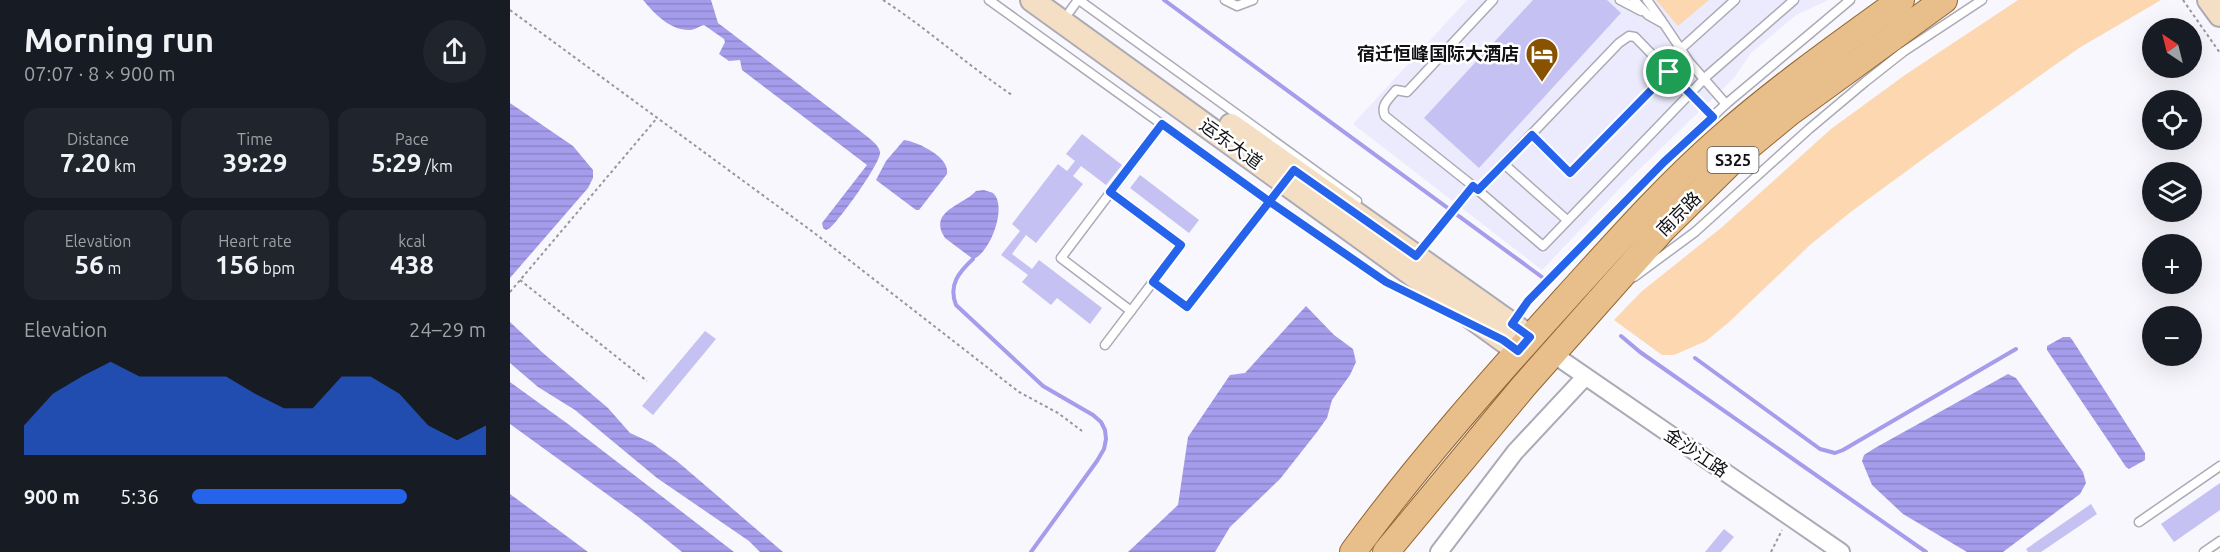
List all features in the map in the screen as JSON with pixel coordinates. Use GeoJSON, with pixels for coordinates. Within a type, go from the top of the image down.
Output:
{"type":"FeatureCollection","features":[{"type":"Feature","properties":{"kind":"main road","name":"运东大道"},"geometry":{"type":"LineString","coordinates":[[1032,0],[1410,260],[1516,338]]}},
{"type":"Feature","properties":{"kind":"main road","name":"南京路"},"geometry":{"type":"LineString","coordinates":[[1353,552],[1421,464],[1500,373],[1516,338],[1719,139],[1776,91],[1901,0]]}},
{"type":"Feature","properties":{"kind":"main road","name":"南京路"},"geometry":{"type":"LineString","coordinates":[[1386,552],[1523,387],[1663,229],[1737,156],[1789,112],[1834,94],[1944,0]]}},
{"type":"Feature","properties":{"kind":"main road"},"geometry":{"type":"LineString","coordinates":[[2209,0],[2220,15]]}},
{"type":"Feature","properties":{"kind":"main road","name":"运东大道"},"geometry":{"type":"LineString","coordinates":[[1071,3],[1289,176]]}},
{"type":"Feature","properties":{"kind":"street","name":"金沙江路"},"geometry":{"type":"LineString","coordinates":[[1553,354],[1840,552]]}},
{"type":"Feature","properties":{"kind":"street"},"geometry":{"type":"LineString","coordinates":[[1439,552],[1515,452],[1585,377]]}},
{"type":"Feature","properties":{"kind":"lane"},"geometry":{"type":"LineString","coordinates":[[989,0],[1270,202],[1410,260],[1463,199],[1504,164],[1624,38],[1635,37],[1713,117]]}},
{"type":"Feature","properties":{"kind":"lane"},"geometry":{"type":"LineString","coordinates":[[1225,0],[1237,6],[1253,0]]}},
{"type":"Feature","properties":{"kind":"lane"},"geometry":{"type":"LineString","coordinates":[[1493,0],[1407,92],[1396,90],[1382,111],[1385,116],[1476,188],[1543,246],[1704,80],[1794,0]]}},
{"type":"Feature","properties":{"kind":"lane"},"geometry":{"type":"LineString","coordinates":[[1620,0],[1664,24]]}},
{"type":"Feature","properties":{"kind":"lane"},"geometry":{"type":"LineString","coordinates":[[1634,0],[1648,15]]}},
{"type":"Feature","properties":{"kind":"lane"},"geometry":{"type":"LineString","coordinates":[[1647,0],[1704,80],[1726,104]]}},
{"type":"Feature","properties":{"kind":"lane"},"geometry":{"type":"LineString","coordinates":[[1532,135],[1570,173],[1666,68],[1680,48],[1735,0]]}},
{"type":"Feature","properties":{"kind":"lane"},"geometry":{"type":"LineString","coordinates":[[1516,338],[1528,301],[1664,162],[1726,104],[1850,0]]}},
{"type":"Feature","properties":{"kind":"lane"},"geometry":{"type":"LineString","coordinates":[[1834,94],[1982,0]]}},
{"type":"Feature","properties":{"kind":"lane"},"geometry":{"type":"LineString","coordinates":[[1071,3],[1368,208]]}},
{"type":"Feature","properties":{"kind":"lane"},"geometry":{"type":"LineString","coordinates":[[1131,311],[1060,258],[1162,124]]}},
{"type":"Feature","properties":{"kind":"lane"},"geometry":{"type":"LineString","coordinates":[[1504,164],[1567,220]]}},
{"type":"Feature","properties":{"kind":"lane"},"geometry":{"type":"LineString","coordinates":[[1153,282],[1187,307],[1289,176]]}},
{"type":"Feature","properties":{"kind":"lane"},"geometry":{"type":"LineString","coordinates":[[1105,345],[1181,245],[1110,192]]}},
{"type":"Feature","properties":{"kind":"lane"},"geometry":{"type":"LineString","coordinates":[[2139,522],[2220,466]]}},
{"type":"Feature","properties":{"kind":"lane"},"geometry":{"type":"LineString","coordinates":[[2204,552],[2220,541]]}},
{"type":"Feature","properties":{"kind":"path"},"geometry":{"type":"LineString","coordinates":[[883,0],[912,18],[965,63],[1012,95]]}},
{"type":"Feature","properties":{"kind":"path"},"geometry":{"type":"LineString","coordinates":[[2183,0],[2220,53]]}},
{"type":"Feature","properties":{"kind":"path"},"geometry":{"type":"LineString","coordinates":[[510,10],[813,232],[1019,392],[1058,413],[1082,431]]}},
{"type":"Feature","properties":{"kind":"path"},"geometry":{"type":"LineString","coordinates":[[510,292],[657,118]]}},
{"type":"Feature","properties":{"kind":"path"},"geometry":{"type":"LineString","coordinates":[[520,280],[647,381]]}},
{"type":"Feature","properties":{"kind":"path"},"geometry":{"type":"LineString","coordinates":[[1771,552],[1788,516]]}},
{"type":"Feature","properties":{"kind":"shaded area"},"geometry":{"type":"Polygon","coordinates":[[[643,0],[711,0],[718,23],[877,146],[880,152],[874,167],[830,228],[826,230],[822,223],[867,165],[742,70],[740,60],[729,61],[719,54],[725,42],[724,39],[704,25],[691,30],[676,28],[658,16],[643,0]]]}},
{"type":"Feature","properties":{"kind":"shaded area"},"geometry":{"type":"Polygon","coordinates":[[[1467,0],[1828,0],[1796,15],[1751,53],[1734,78],[1623,185],[1542,270],[1353,124],[1467,0]]]}},
{"type":"Feature","properties":{"kind":"shaded area"},"geometry":{"type":"Polygon","coordinates":[[[1656,0],[1709,0],[1678,26],[1656,0]]]}},
{"type":"Feature","properties":{"kind":"shaded area"},"geometry":{"type":"Polygon","coordinates":[[[2018,0],[2161,0],[2079,48],[1852,211],[1811,244],[1706,341],[1674,355],[1662,355],[1614,320],[1641,292],[1721,228],[1831,129],[1905,75],[2018,0]]]}},
{"type":"Feature","properties":{"kind":"shaded area"},"geometry":{"type":"Polygon","coordinates":[[[510,103],[573,146],[593,170],[593,178],[588,188],[510,278],[510,103]]]}},
{"type":"Feature","properties":{"kind":"shaded area"},"geometry":{"type":"Polygon","coordinates":[[[904,140],[932,151],[947,168],[947,174],[919,210],[876,180],[886,161],[904,140]]]}},
{"type":"Feature","properties":{"kind":"shaded area"},"geometry":{"type":"Polygon","coordinates":[[[984,190],[993,193],[997,199],[998,218],[991,239],[973,259],[945,238],[941,229],[941,221],[949,210],[976,191],[984,190]]]}},
{"type":"Feature","properties":{"kind":"shaded area"},"geometry":{"type":"Polygon","coordinates":[[[1306,306],[1334,335],[1353,349],[1356,362],[1350,375],[1332,400],[1327,418],[1317,432],[1280,479],[1230,527],[1215,552],[1128,552],[1178,505],[1188,437],[1230,375],[1245,373],[1306,306]]]}},
{"type":"Feature","properties":{"kind":"shaded area"},"geometry":{"type":"Polygon","coordinates":[[[510,322],[608,408],[630,433],[652,443],[678,462],[783,552],[760,552],[749,541],[657,478],[575,410],[538,387],[510,363],[510,322]]]}},
{"type":"Feature","properties":{"kind":"shaded area"},"geometry":{"type":"Polygon","coordinates":[[[2063,337],[2070,337],[2073,341],[2145,453],[2145,460],[2129,469],[2126,467],[2047,350],[2047,346],[2063,337]]]}},
{"type":"Feature","properties":{"kind":"shaded area"},"geometry":{"type":"Polygon","coordinates":[[[2008,374],[2016,378],[2083,472],[2086,483],[2080,494],[2003,552],[1967,552],[1903,514],[1872,485],[1862,461],[1864,455],[1875,448],[2008,374]]]}},
{"type":"Feature","properties":{"kind":"shaded area"},"geometry":{"type":"Polygon","coordinates":[[[510,382],[734,552],[682,552],[637,516],[510,424],[510,382]]]}},
{"type":"Feature","properties":{"kind":"shaded area"},"geometry":{"type":"Polygon","coordinates":[[[510,494],[588,552],[510,552],[510,494]]]}},
{"type":"Feature","properties":{"kind":"building"},"geometry":{"type":"Polygon","coordinates":[[[1533,0],[1607,0],[1621,13],[1479,168],[1424,118],[1533,0]]]}},
{"type":"Feature","properties":{"kind":"building"},"geometry":{"type":"Polygon","coordinates":[[[1082,134],[1122,165],[1106,185],[1081,166],[1073,176],[1083,184],[1036,243],[1026,235],[1012,254],[1032,269],[1039,260],[1102,308],[1090,324],[1057,298],[1051,305],[1022,282],[1028,275],[1001,255],[1020,231],[1012,224],[1058,164],[1067,171],[1075,161],[1066,154],[1082,134]]]}},
{"type":"Feature","properties":{"kind":"building"},"geometry":{"type":"Polygon","coordinates":[[[1140,175],[1199,220],[1189,233],[1130,188],[1140,175]]]}},
{"type":"Feature","properties":{"kind":"building"},"geometry":{"type":"Polygon","coordinates":[[[705,331],[716,339],[653,415],[642,406],[705,331]]]}},
{"type":"Feature","properties":{"kind":"building"},"geometry":{"type":"Polygon","coordinates":[[[2220,483],[2220,510],[2174,542],[2161,524],[2220,483]]]}},
{"type":"Feature","properties":{"kind":"building"},"geometry":{"type":"Polygon","coordinates":[[[2091,504],[2097,514],[2041,552],[2028,552],[2026,549],[2091,504]]]}},
{"type":"Feature","properties":{"kind":"building"},"geometry":{"type":"Polygon","coordinates":[[[1724,529],[1734,537],[1721,552],[1705,552],[1724,529]]]}},
{"type":"Feature","properties":{"kind":"waterway"},"geometry":{"type":"LineString","coordinates":[[1164,0],[1546,280]]}},
{"type":"Feature","properties":{"kind":"waterway"},"geometry":{"type":"LineString","coordinates":[[973,259],[956,279],[953,291],[956,305],[1043,386],[1093,415],[1101,422],[1105,430],[1104,449],[1097,461],[1031,552]]}},
{"type":"Feature","properties":{"kind":"waterway"},"geometry":{"type":"LineString","coordinates":[[1621,336],[1640,352],[1926,552]]}},
{"type":"Feature","properties":{"kind":"waterway"},"geometry":{"type":"LineString","coordinates":[[1695,358],[1820,449],[1835,453],[2016,349]]}},
{"type":"Feature","properties":{"kind":"place","name":"宿迁恒峰国际大酒店"},"geometry":{"type":"Point","coordinates":[1542,83]}},
{"type":"Feature","properties":{"kind":"route"},"geometry":{"type":"LineString","coordinates":[[1669,72],[1570,173],[1532,135],[1478,190],[1473,186],[1416,256],[1294,170],[1270,202],[1187,307],[1153,282],[1181,245],[1110,192],[1162,124],[1270,202],[1386,282],[1503,340],[1518,351],[1530,337],[1512,324],[1528,301],[1664,162],[1713,117],[1669,72]]}}]}
